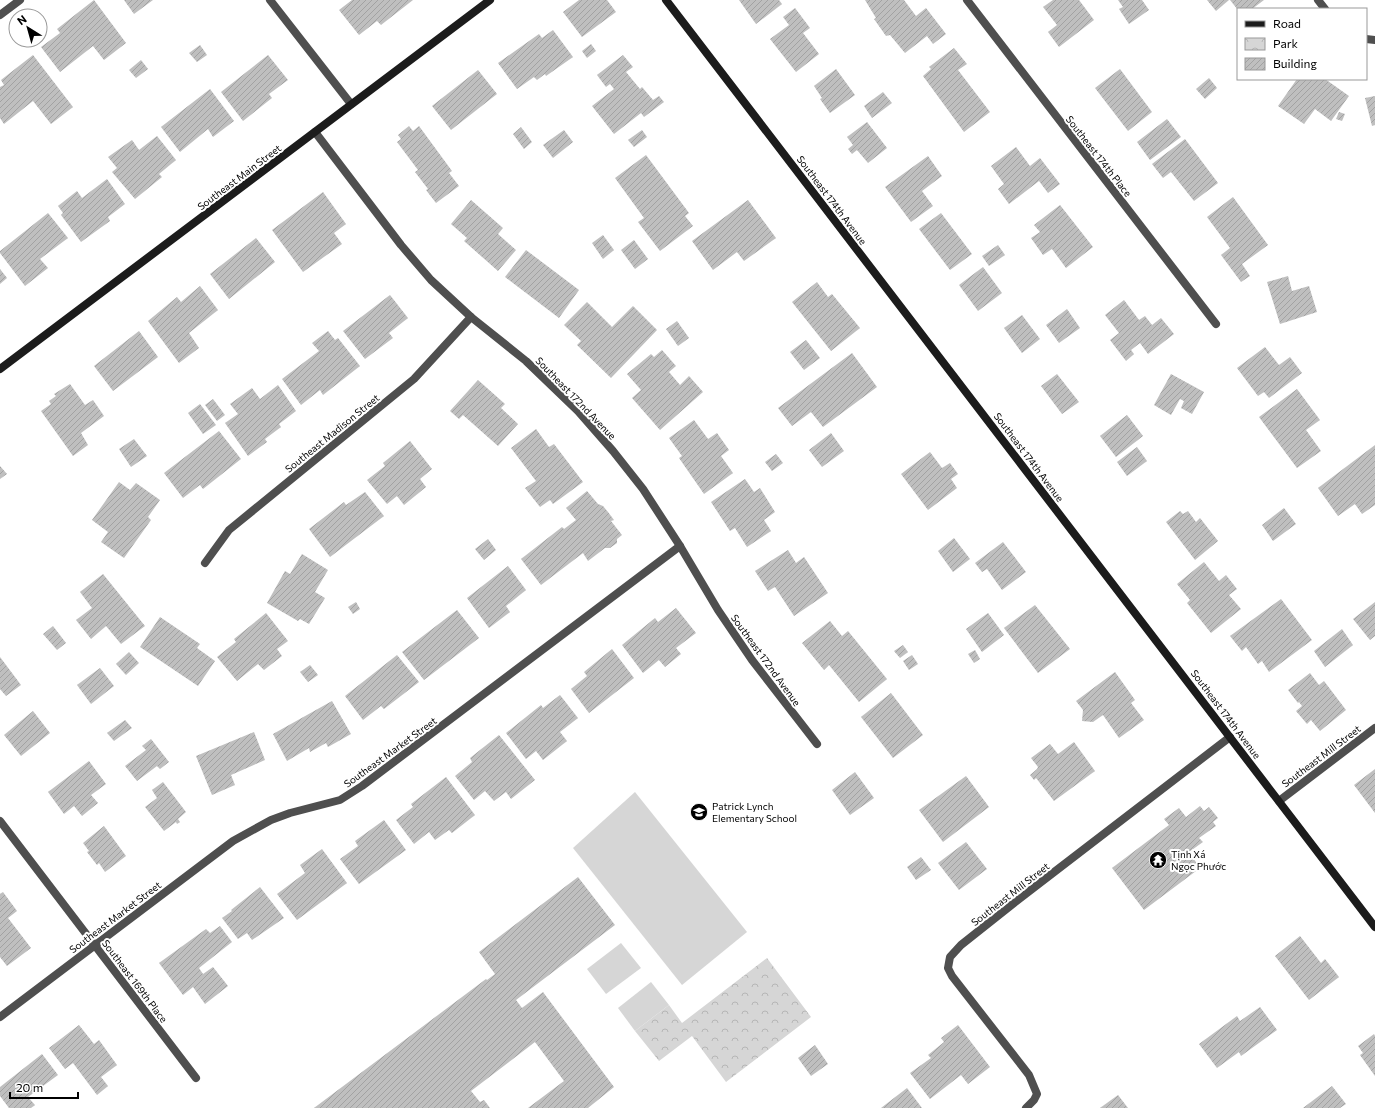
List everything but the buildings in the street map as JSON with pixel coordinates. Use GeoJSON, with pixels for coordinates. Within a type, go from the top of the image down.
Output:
{"type":"FeatureCollection","features":[{"type":"Feature","properties":{"kind":"street"},"geometry":{"type":"LineString","coordinates":[[0,15],[20,0]]}},
{"type":"Feature","properties":{"kind":"street"},"geometry":{"type":"LineString","coordinates":[[270,0],[351,104]]}},
{"type":"Feature","properties":{"kind":"street","name":"Southeast Main Street"},"geometry":{"type":"LineString","coordinates":[[0,369],[490,0]]}},
{"type":"Feature","properties":{"kind":"street","name":"Southeast 174th Avenue"},"geometry":{"type":"LineString","coordinates":[[666,0],[1375,927]]}},
{"type":"Feature","properties":{"kind":"street","name":"Southeast 174th Place"},"geometry":{"type":"LineString","coordinates":[[967,0],[1216,324]]}},
{"type":"Feature","properties":{"kind":"street"},"geometry":{"type":"LineString","coordinates":[[1318,0],[1324,8]]}},
{"type":"Feature","properties":{"kind":"street","name":"Southeast 172nd Avenue"},"geometry":{"type":"LineString","coordinates":[[315,132],[401,245],[431,280],[471,317],[526,361],[578,412],[613,451],[643,489],[680,546],[718,610],[752,660],[817,744]]}},
{"type":"Feature","properties":{"kind":"street","name":"Southeast Madison Street"},"geometry":{"type":"LineString","coordinates":[[204,563],[229,530],[414,378],[471,317]]}},
{"type":"Feature","properties":{"kind":"street","name":"Southeast Market Street"},"geometry":{"type":"LineString","coordinates":[[0,1017],[232,841],[270,820],[290,813],[340,800],[362,786],[680,546]]}},
{"type":"Feature","properties":{"kind":"street","name":"Southeast Mill Street"},"geometry":{"type":"LineString","coordinates":[[1279,801],[1375,728]]}},
{"type":"Feature","properties":{"kind":"street","name":"Southeast Mill Street"},"geometry":{"type":"LineString","coordinates":[[1026,1108],[1034,1100],[1037,1094],[1029,1076],[952,976],[948,968],[950,957],[961,945],[1019,898],[1230,737]]}},
{"type":"Feature","properties":{"kind":"street","name":"Southeast 169th Place"},"geometry":{"type":"LineString","coordinates":[[0,821],[196,1078]]}},
{"type":"Feature","properties":{"kind":"green space"},"geometry":{"type":"Polygon","coordinates":[[[635,792],[747,932],[682,985],[573,848],[635,792]]]}},
{"type":"Feature","properties":{"kind":"green space"},"geometry":{"type":"Polygon","coordinates":[[[621,943],[641,968],[606,994],[587,969],[621,943]]]}},
{"type":"Feature","properties":{"kind":"green space"},"geometry":{"type":"Polygon","coordinates":[[[767,958],[811,1017],[726,1082],[692,1036],[659,1061],[635,1031],[669,1005],[682,1023],[767,958]]]}},
{"type":"Feature","properties":{"kind":"green space"},"geometry":{"type":"Polygon","coordinates":[[[651,982],[669,1005],[635,1031],[618,1008],[651,982]]]}},
{"type":"Feature","properties":{"kind":"place","name":"Patrick Lynch Elementary School"},"geometry":{"type":"Point","coordinates":[699,812]}},
{"type":"Feature","properties":{"kind":"place","name":"Tịnh Xá Ngọc Phước"},"geometry":{"type":"Point","coordinates":[1158,860]}}]}
